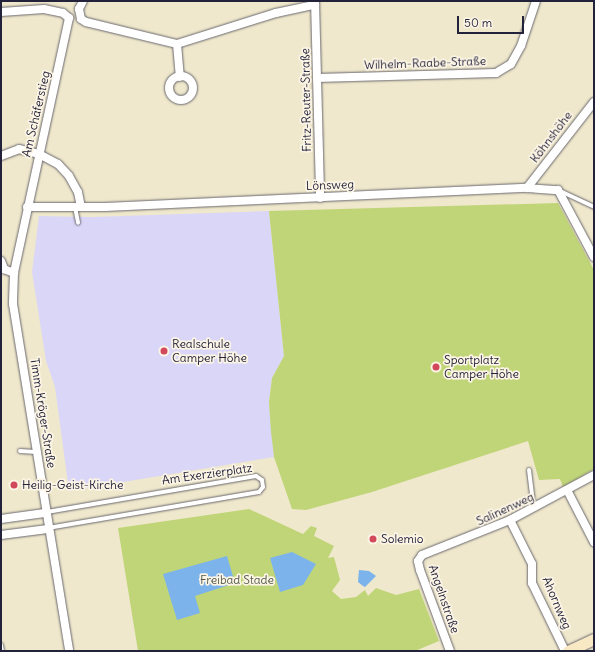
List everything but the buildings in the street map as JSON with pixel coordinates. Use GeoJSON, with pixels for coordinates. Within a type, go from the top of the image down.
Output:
{"type":"FeatureCollection","features":[{"type":"Feature","properties":{"kind":"street"},"geometry":{"type":"LineString","coordinates":[[83,1],[79,9],[81,19],[177,44],[276,13],[315,3]]}},
{"type":"Feature","properties":{"kind":"street","name":"Wilhelm-Raabe-Straße"},"geometry":{"type":"LineString","coordinates":[[317,78],[496,72],[511,64],[521,46],[536,1]]}},
{"type":"Feature","properties":{"kind":"street","name":"Fritz-Reuter-Straße"},"geometry":{"type":"LineString","coordinates":[[315,3],[320,198]]}},
{"type":"Feature","properties":{"kind":"street","name":"Am Schäferstieg"},"geometry":{"type":"LineString","coordinates":[[1,12],[25,9],[53,10],[69,18],[27,207]]}},
{"type":"Feature","properties":{"kind":"street"},"geometry":{"type":"LineString","coordinates":[[177,44],[180,76]]}},
{"type":"Feature","properties":{"kind":"street","name":"Köhnshöhe"},"geometry":{"type":"LineString","coordinates":[[528,188],[594,102]]}},
{"type":"Feature","properties":{"kind":"street"},"geometry":{"type":"LineString","coordinates":[[1,156],[19,149],[39,154],[58,164],[69,176],[78,192],[78,207]]}},
{"type":"Feature","properties":{"kind":"street","name":"Lönsweg"},"geometry":{"type":"LineString","coordinates":[[27,207],[78,207],[320,198],[528,188],[558,190]]}},
{"type":"Feature","properties":{"kind":"street"},"geometry":{"type":"LineString","coordinates":[[558,190],[594,257]]}},
{"type":"Feature","properties":{"kind":"street","name":"Timm-Kröger-Straße"},"geometry":{"type":"LineString","coordinates":[[27,207],[14,273],[13,304],[69,651]]}},
{"type":"Feature","properties":{"kind":"street"},"geometry":{"type":"LineString","coordinates":[[1,261],[4,269],[14,273]]}},
{"type":"Feature","properties":{"kind":"street","name":"Salinenweg"},"geometry":{"type":"LineString","coordinates":[[422,556],[534,509],[594,475]]}},
{"type":"Feature","properties":{"kind":"street"},"geometry":{"type":"LineString","coordinates":[[568,490],[594,542]]}},
{"type":"Feature","properties":{"kind":"street","name":"Am Exerzierplatz"},"geometry":{"type":"LineString","coordinates":[[1,519],[46,512]]}},
{"type":"Feature","properties":{"kind":"street","name":"Ahornweg"},"geometry":{"type":"LineString","coordinates":[[510,520],[532,564],[532,584],[566,651]]}},
{"type":"Feature","properties":{"kind":"street","name":"Am Exerzierplatz"},"geometry":{"type":"LineString","coordinates":[[1,535],[48,528]]}},
{"type":"Feature","properties":{"kind":"street","name":"Angelnstraße"},"geometry":{"type":"LineString","coordinates":[[422,556],[418,561],[420,570],[450,651]]}},
{"type":"Feature","properties":{"kind":"street"},"geometry":{"type":"LineString","coordinates":[[566,651],[594,639]]}},
{"type":"Feature","properties":{"kind":"lane"},"geometry":{"type":"LineString","coordinates":[[558,190],[594,207]]}},
{"type":"Feature","properties":{"kind":"lane"},"geometry":{"type":"LineString","coordinates":[[78,207],[78,223]]}},
{"type":"Feature","properties":{"kind":"lane"},"geometry":{"type":"LineString","coordinates":[[20,452],[36,452]]}},
{"type":"Feature","properties":{"kind":"lane"},"geometry":{"type":"LineString","coordinates":[[529,470],[534,509]]}},
{"type":"Feature","properties":{"kind":"lane","name":"Am Exerzierplatz"},"geometry":{"type":"LineString","coordinates":[[46,512],[256,476],[262,480],[263,487],[259,492],[48,528]]}},
{"type":"Feature","properties":{"kind":"lane"},"geometry":{"type":"LineString","coordinates":[[1,645],[2,651]]}},
{"type":"Feature","properties":{"kind":"shaded area","name":"Realschule Camper Höhe"},"geometry":{"type":"Polygon","coordinates":[[[269,211],[284,356],[272,378],[269,402],[274,457],[69,491],[55,387],[46,361],[32,272],[39,216],[92,217],[269,211]]]}},
{"type":"Feature","properties":{"kind":"green space","name":"Sportplatz Camper Höhe"},"geometry":{"type":"Polygon","coordinates":[[[558,203],[594,270],[594,469],[563,487],[560,479],[539,480],[528,441],[372,492],[306,510],[292,509],[274,457],[271,432],[269,402],[272,378],[284,356],[269,211],[558,203]]]}},
{"type":"Feature","properties":{"kind":"green space","name":"Freibad Stade"},"geometry":{"type":"Polygon","coordinates":[[[249,509],[303,534],[311,526],[317,528],[314,536],[334,546],[328,558],[334,557],[340,580],[332,591],[341,599],[356,597],[365,590],[368,596],[376,588],[396,595],[419,589],[439,641],[415,651],[138,651],[118,528],[249,509]]]}},
{"type":"Feature","properties":{"kind":"water"},"geometry":{"type":"Polygon","coordinates":[[[292,552],[316,564],[303,585],[280,592],[270,558],[292,552]]]}},
{"type":"Feature","properties":{"kind":"water"},"geometry":{"type":"Polygon","coordinates":[[[227,556],[235,583],[195,596],[200,613],[177,620],[163,574],[227,556]]]}},
{"type":"Feature","properties":{"kind":"water"},"geometry":{"type":"Polygon","coordinates":[[[359,570],[369,571],[376,576],[365,587],[358,582],[359,570]]]}},
{"type":"Feature","properties":{"kind":"place","name":"Realschule Camper Höhe"},"geometry":{"type":"Point","coordinates":[164,351]}},
{"type":"Feature","properties":{"kind":"place","name":"Sportplatz Camper Höhe"},"geometry":{"type":"Point","coordinates":[436,367]}},
{"type":"Feature","properties":{"kind":"place","name":"Heilig-Geist-Kirche"},"geometry":{"type":"Point","coordinates":[14,485]}},
{"type":"Feature","properties":{"kind":"place","name":"Solemio"},"geometry":{"type":"Point","coordinates":[373,539]}}]}
